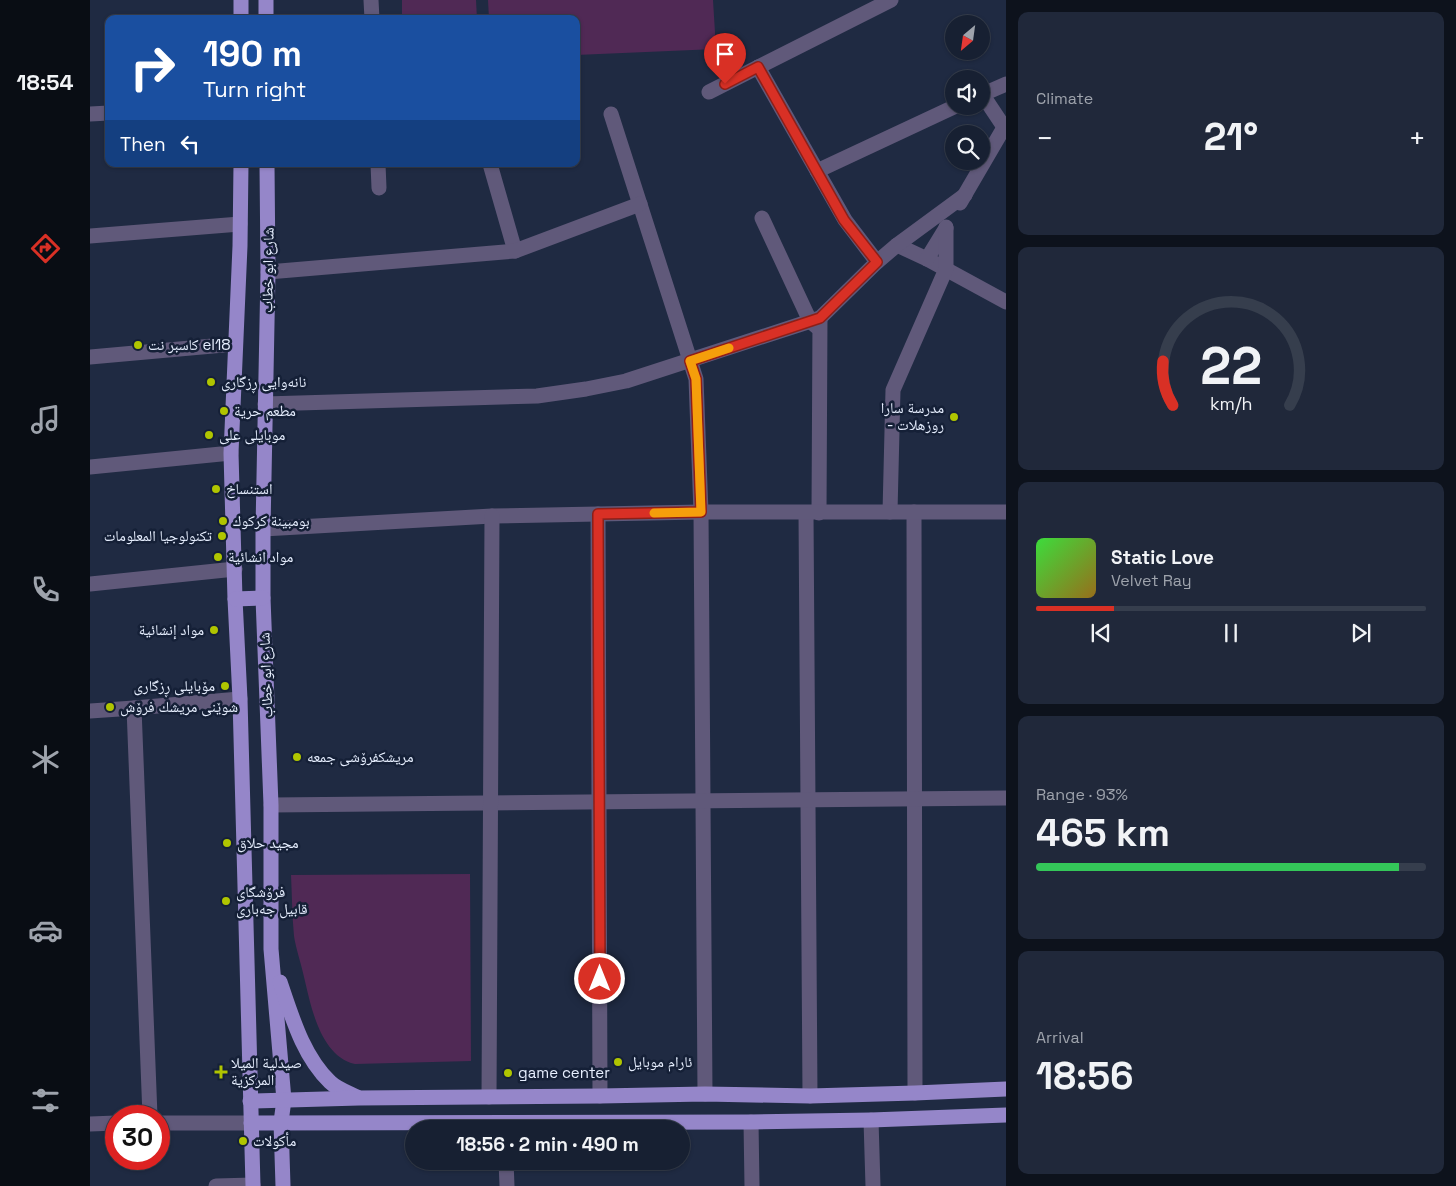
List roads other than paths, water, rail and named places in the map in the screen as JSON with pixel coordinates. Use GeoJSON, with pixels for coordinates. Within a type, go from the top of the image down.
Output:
{"type":"FeatureCollection","features":[{"type":"Feature","properties":{"kind":"main road"},"geometry":{"type":"LineString","coordinates":[[241,0],[241,15]]}},
{"type":"Feature","properties":{"kind":"main road"},"geometry":{"type":"LineString","coordinates":[[266,0],[266,15]]}},
{"type":"Feature","properties":{"kind":"main road","name":"شارع ابو خطاب"},"geometry":{"type":"LineString","coordinates":[[241,167],[232,452],[253,1185]]}},
{"type":"Feature","properties":{"kind":"main road","name":"شارع ابو خطاب"},"geometry":{"type":"LineString","coordinates":[[268,167],[263,598],[271,805],[271,948],[284,1100],[282,1122],[283,1186]]}},
{"type":"Feature","properties":{"kind":"main road"},"geometry":{"type":"LineString","coordinates":[[235,599],[263,598]]}},
{"type":"Feature","properties":{"kind":"main road"},"geometry":{"type":"LineString","coordinates":[[271,948],[288,1006],[312,1061],[331,1084],[359,1098]]}},
{"type":"Feature","properties":{"kind":"main road"},"geometry":{"type":"LineString","coordinates":[[250,1101],[705,1094],[810,1096],[1006,1089]]}},
{"type":"Feature","properties":{"kind":"main road"},"geometry":{"type":"LineString","coordinates":[[690,1123],[871,1120],[1006,1115]]}},
{"type":"Feature","properties":{"kind":"main road"},"geometry":{"type":"LineString","coordinates":[[251,1123],[405,1124]]}},
{"type":"Feature","properties":{"kind":"street"},"geometry":{"type":"LineString","coordinates":[[371,0],[372,15]]}},
{"type":"Feature","properties":{"kind":"street"},"geometry":{"type":"LineString","coordinates":[[708,92],[891,0]]}},
{"type":"Feature","properties":{"kind":"street"},"geometry":{"type":"LineString","coordinates":[[758,67],[844,220],[877,262]]}},
{"type":"Feature","properties":{"kind":"street"},"geometry":{"type":"LineString","coordinates":[[990,91],[1006,84]]}},
{"type":"Feature","properties":{"kind":"street"},"geometry":{"type":"LineString","coordinates":[[927,259],[1005,125],[990,105]]}},
{"type":"Feature","properties":{"kind":"street"},"geometry":{"type":"LineString","coordinates":[[817,171],[945,111]]}},
{"type":"Feature","properties":{"kind":"street"},"geometry":{"type":"LineString","coordinates":[[90,114],[105,113]]}},
{"type":"Feature","properties":{"kind":"street"},"geometry":{"type":"LineString","coordinates":[[611,114],[696,379],[701,512],[705,1094]]}},
{"type":"Feature","properties":{"kind":"street"},"geometry":{"type":"LineString","coordinates":[[378,167],[379,188]]}},
{"type":"Feature","properties":{"kind":"street"},"geometry":{"type":"LineString","coordinates":[[491,167],[515,251]]}},
{"type":"Feature","properties":{"kind":"street"},"geometry":{"type":"LineString","coordinates":[[265,404],[537,396],[626,381],[817,323],[877,262],[965,195]]}},
{"type":"Feature","properties":{"kind":"street"},"geometry":{"type":"LineString","coordinates":[[268,272],[515,251],[640,204]]}},
{"type":"Feature","properties":{"kind":"street"},"geometry":{"type":"LineString","coordinates":[[762,218],[817,323],[808,800],[810,1096]]}},
{"type":"Feature","properties":{"kind":"street"},"geometry":{"type":"LineString","coordinates":[[90,236],[240,224]]}},
{"type":"Feature","properties":{"kind":"street"},"geometry":{"type":"LineString","coordinates":[[890,512],[894,390],[946,269],[946,227]]}},
{"type":"Feature","properties":{"kind":"street"},"geometry":{"type":"LineString","coordinates":[[897,245],[1006,302]]}},
{"type":"Feature","properties":{"kind":"street"},"geometry":{"type":"LineString","coordinates":[[90,357],[235,344]]}},
{"type":"Feature","properties":{"kind":"street"},"geometry":{"type":"LineString","coordinates":[[90,467],[232,452]]}},
{"type":"Feature","properties":{"kind":"street"},"geometry":{"type":"LineString","coordinates":[[263,530],[492,516],[701,512],[1006,512]]}},
{"type":"Feature","properties":{"kind":"street"},"geometry":{"type":"LineString","coordinates":[[914,512],[916,1093]]}},
{"type":"Feature","properties":{"kind":"street"},"geometry":{"type":"LineString","coordinates":[[598,514],[600,1096]]}},
{"type":"Feature","properties":{"kind":"street"},"geometry":{"type":"LineString","coordinates":[[489,1097],[492,516]]}},
{"type":"Feature","properties":{"kind":"street"},"geometry":{"type":"LineString","coordinates":[[90,584],[235,569]]}},
{"type":"Feature","properties":{"kind":"street"},"geometry":{"type":"LineString","coordinates":[[90,711],[240,699]]}},
{"type":"Feature","properties":{"kind":"street"},"geometry":{"type":"LineString","coordinates":[[134,708],[150,1105]]}},
{"type":"Feature","properties":{"kind":"street"},"geometry":{"type":"LineString","coordinates":[[271,805],[1006,798]]}},
{"type":"Feature","properties":{"kind":"street"},"geometry":{"type":"LineString","coordinates":[[871,1120],[873,1186]]}},
{"type":"Feature","properties":{"kind":"street"},"geometry":{"type":"LineString","coordinates":[[751,1122],[752,1186]]}},
{"type":"Feature","properties":{"kind":"street"},"geometry":{"type":"LineString","coordinates":[[90,1124],[105,1123]]}},
{"type":"Feature","properties":{"kind":"street"},"geometry":{"type":"LineString","coordinates":[[170,1123],[251,1123]]}},
{"type":"Feature","properties":{"kind":"street"},"geometry":{"type":"LineString","coordinates":[[506,1170],[507,1186]]}},
{"type":"Feature","properties":{"kind":"street"},"geometry":{"type":"LineString","coordinates":[[216,1186],[253,1185]]}},
{"type":"Feature","properties":{"kind":"place","name":"كاسبر نت el18"},"geometry":{"type":"Point","coordinates":[138,345]}},
{"type":"Feature","properties":{"kind":"place","name":"نانەوایی ڕزگاری"},"geometry":{"type":"Point","coordinates":[211,382]}},
{"type":"Feature","properties":{"kind":"place","name":"مطعم حرية"},"geometry":{"type":"Point","coordinates":[224,411]}},
{"type":"Feature","properties":{"kind":"place","name":"مدرسة سارا - روزهلات"},"geometry":{"type":"Point","coordinates":[954,417]}},
{"type":"Feature","properties":{"kind":"place","name":"موبايلى على"},"geometry":{"type":"Point","coordinates":[209,435]}},
{"type":"Feature","properties":{"kind":"place","name":"استنساخ"},"geometry":{"type":"Point","coordinates":[216,489]}},
{"type":"Feature","properties":{"kind":"place","name":"بومبينة كركوك"},"geometry":{"type":"Point","coordinates":[223,521]}},
{"type":"Feature","properties":{"kind":"place","name":"تكنولوجيا المعلومات"},"geometry":{"type":"Point","coordinates":[222,536]}},
{"type":"Feature","properties":{"kind":"place","name":"مواد انشائية"},"geometry":{"type":"Point","coordinates":[218,557]}},
{"type":"Feature","properties":{"kind":"place","name":"مواد إنشائية"},"geometry":{"type":"Point","coordinates":[214,630]}},
{"type":"Feature","properties":{"kind":"place","name":"مۆبایلی ڕزگاری"},"geometry":{"type":"Point","coordinates":[225,686]}},
{"type":"Feature","properties":{"kind":"place","name":"شوێنى مريشك فرۆش"},"geometry":{"type":"Point","coordinates":[110,707]}},
{"type":"Feature","properties":{"kind":"place","name":"مریشکفرۆشی جمعە"},"geometry":{"type":"Point","coordinates":[297,757]}},
{"type":"Feature","properties":{"kind":"place","name":"مجيد حلاق"},"geometry":{"type":"Point","coordinates":[227,843]}},
{"type":"Feature","properties":{"kind":"place","name":"فرۆشگای قابیل جەباری"},"geometry":{"type":"Point","coordinates":[226,901]}},
{"type":"Feature","properties":{"kind":"place","name":"ئارام موبايل"},"geometry":{"type":"Point","coordinates":[618,1062]}},
{"type":"Feature","properties":{"kind":"place","name":"صيدلية الميلا المركزية"},"geometry":{"type":"Point","coordinates":[221,1072]}},
{"type":"Feature","properties":{"kind":"place","name":"game center"},"geometry":{"type":"Point","coordinates":[508,1073]}},
{"type":"Feature","properties":{"kind":"place","name":"مأكولات"},"geometry":{"type":"Point","coordinates":[243,1141]}}]}
